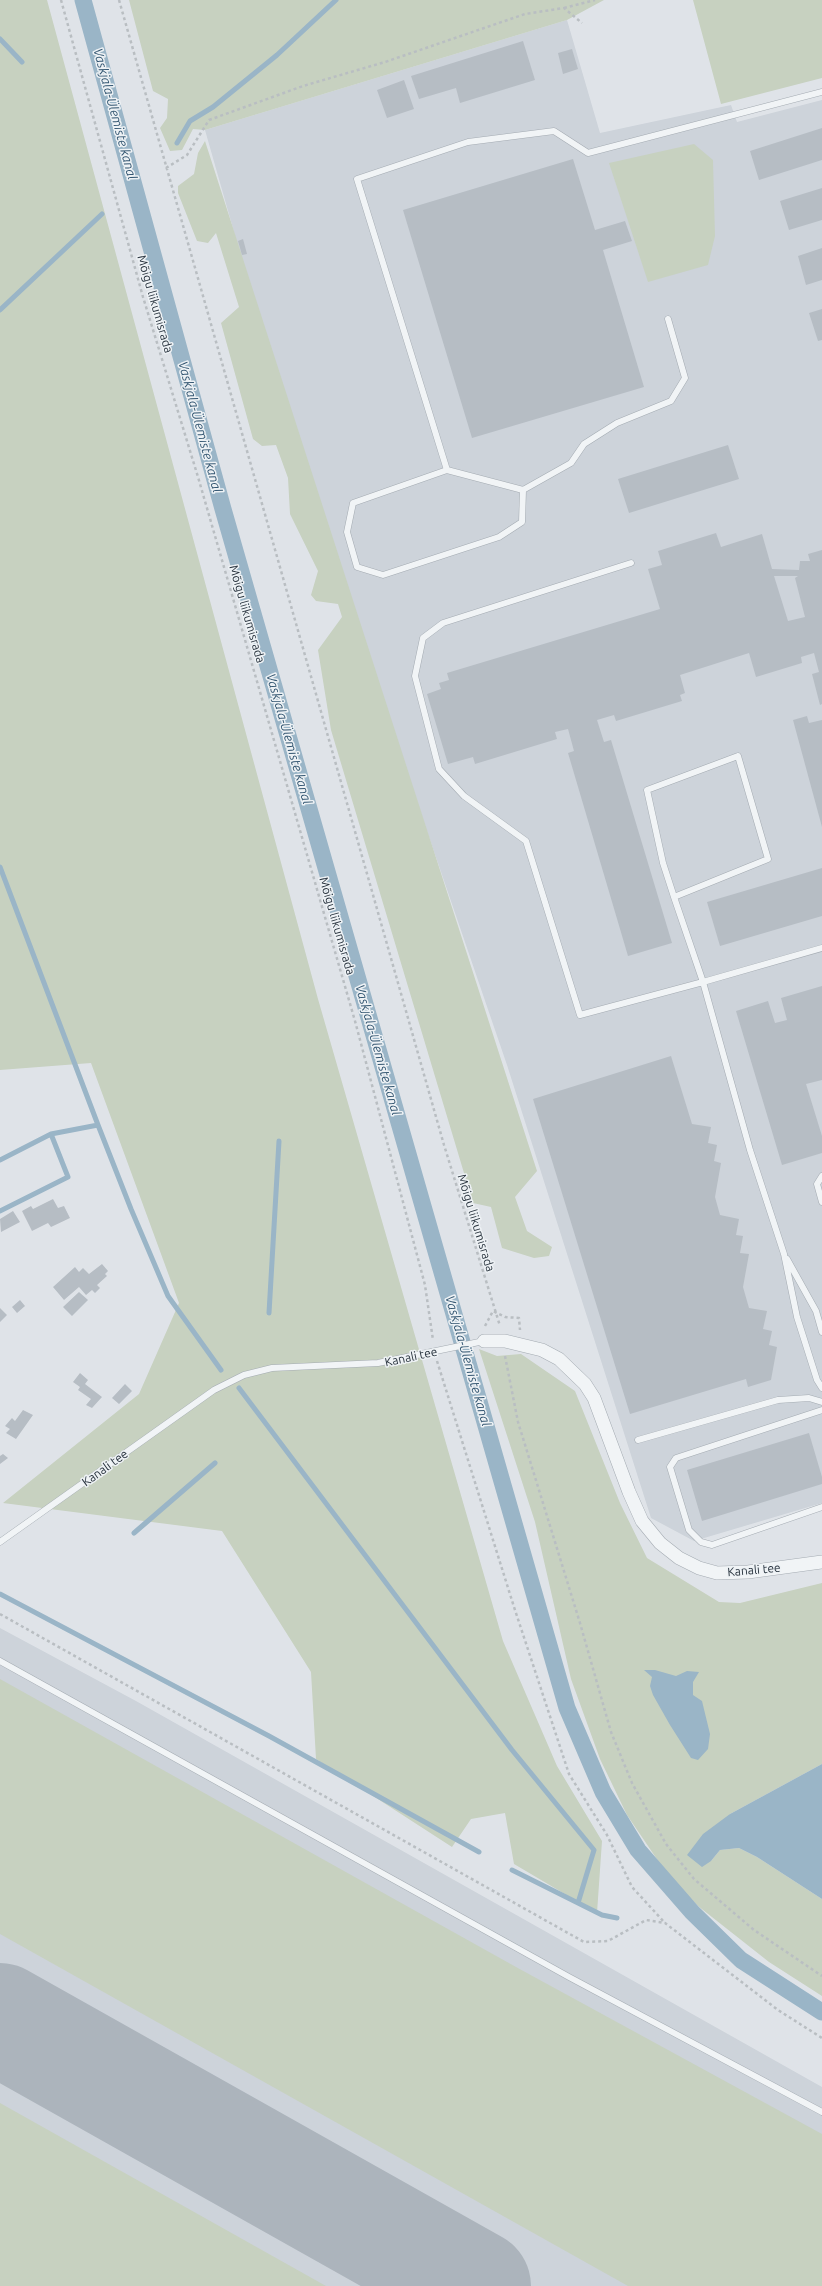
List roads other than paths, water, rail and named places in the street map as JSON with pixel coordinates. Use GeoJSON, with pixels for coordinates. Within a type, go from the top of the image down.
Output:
{"type":"FeatureCollection","features":[{"type":"Feature","properties":{"kind":"street","name":"Kanali tee"},"geometry":{"type":"LineString","coordinates":[[484,1341],[505,1341],[542,1350],[559,1359],[585,1384],[594,1398],[629,1492],[642,1521],[660,1543],[679,1558],[699,1568],[717,1573],[748,1572],[822,1562]]}},
{"type":"Feature","properties":{"kind":"lane"},"geometry":{"type":"LineString","coordinates":[[447,470],[357,180],[468,142],[554,131],[588,153],[822,92]]}},
{"type":"Feature","properties":{"kind":"lane"},"geometry":{"type":"LineString","coordinates":[[523,490],[522,522],[499,537],[383,575],[357,567],[347,532],[353,503],[447,470],[523,490],[571,463],[584,444],[617,423],[671,401],[685,378],[668,319]]}},
{"type":"Feature","properties":{"kind":"lane"},"geometry":{"type":"LineString","coordinates":[[631,563],[443,623],[424,638],[414,676],[439,769],[464,796],[526,841],[580,1015],[822,948]]}},
{"type":"Feature","properties":{"kind":"lane"},"geometry":{"type":"LineString","coordinates":[[674,897],[768,860],[738,756],[647,790],[663,863],[674,897],[703,982],[750,1150],[784,1254],[797,1317],[817,1380],[822,1388]]}},
{"type":"Feature","properties":{"kind":"lane"},"geometry":{"type":"LineString","coordinates":[[822,1176],[817,1184],[822,1202]]}},
{"type":"Feature","properties":{"kind":"lane"},"geometry":{"type":"LineString","coordinates":[[784,1254],[816,1311],[822,1332]]}},
{"type":"Feature","properties":{"kind":"lane","name":"Kanali tee"},"geometry":{"type":"LineString","coordinates":[[0,1542],[214,1390],[244,1375],[272,1368],[378,1363],[484,1341]]}},
{"type":"Feature","properties":{"kind":"lane"},"geometry":{"type":"LineString","coordinates":[[638,1440],[778,1400],[809,1398],[822,1402]]}},
{"type":"Feature","properties":{"kind":"lane"},"geometry":{"type":"LineString","coordinates":[[822,1410],[676,1458],[670,1467],[689,1530],[701,1542],[712,1545],[822,1507]]}},
{"type":"Feature","properties":{"kind":"lane"},"geometry":{"type":"LineString","coordinates":[[0,1661],[569,1976],[822,2112]]}},
{"type":"Feature","properties":{"kind":"water"},"geometry":{"type":"Polygon","coordinates":[[[644,1670],[655,1670],[676,1676],[687,1671],[699,1672],[693,1682],[693,1695],[702,1701],[710,1734],[708,1749],[698,1760],[691,1758],[670,1725],[653,1695],[650,1686],[652,1677],[644,1670]]]}},
{"type":"Feature","properties":{"kind":"water"},"geometry":{"type":"Polygon","coordinates":[[[822,1764],[822,1899],[757,1857],[739,1848],[720,1850],[711,1861],[702,1867],[687,1855],[703,1834],[730,1814],[822,1764]]]}},
{"type":"Feature","properties":{"kind":"waterway","name":"Vaskjala-Ülemiste kanal"},"geometry":{"type":"LineString","coordinates":[[83,0],[223,509],[567,1708],[603,1792],[638,1850],[692,1912],[741,1960],[822,2012]]}},
{"type":"Feature","properties":{"kind":"waterway"},"geometry":{"type":"LineString","coordinates":[[177,143],[190,121],[213,107],[277,55],[336,0]]}},
{"type":"Feature","properties":{"kind":"waterway"},"geometry":{"type":"LineString","coordinates":[[0,39],[22,62]]}},
{"type":"Feature","properties":{"kind":"waterway"},"geometry":{"type":"LineString","coordinates":[[0,310],[102,214]]}},
{"type":"Feature","properties":{"kind":"waterway"},"geometry":{"type":"LineString","coordinates":[[0,867],[98,1125],[131,1209],[168,1296],[221,1370]]}},
{"type":"Feature","properties":{"kind":"waterway"},"geometry":{"type":"LineString","coordinates":[[0,1160],[51,1134],[98,1125]]}},
{"type":"Feature","properties":{"kind":"waterway"},"geometry":{"type":"LineString","coordinates":[[0,1211],[68,1177],[51,1134]]}},
{"type":"Feature","properties":{"kind":"waterway"},"geometry":{"type":"LineString","coordinates":[[269,1313],[279,1141]]}},
{"type":"Feature","properties":{"kind":"waterway"},"geometry":{"type":"LineString","coordinates":[[239,1388],[512,1750],[594,1850],[578,1903]]}},
{"type":"Feature","properties":{"kind":"waterway"},"geometry":{"type":"LineString","coordinates":[[134,1533],[215,1463]]}},
{"type":"Feature","properties":{"kind":"waterway"},"geometry":{"type":"LineString","coordinates":[[0,1594],[269,1736],[479,1852]]}},
{"type":"Feature","properties":{"kind":"waterway"},"geometry":{"type":"LineString","coordinates":[[512,1870],[602,1915],[617,1918]]}}]}
